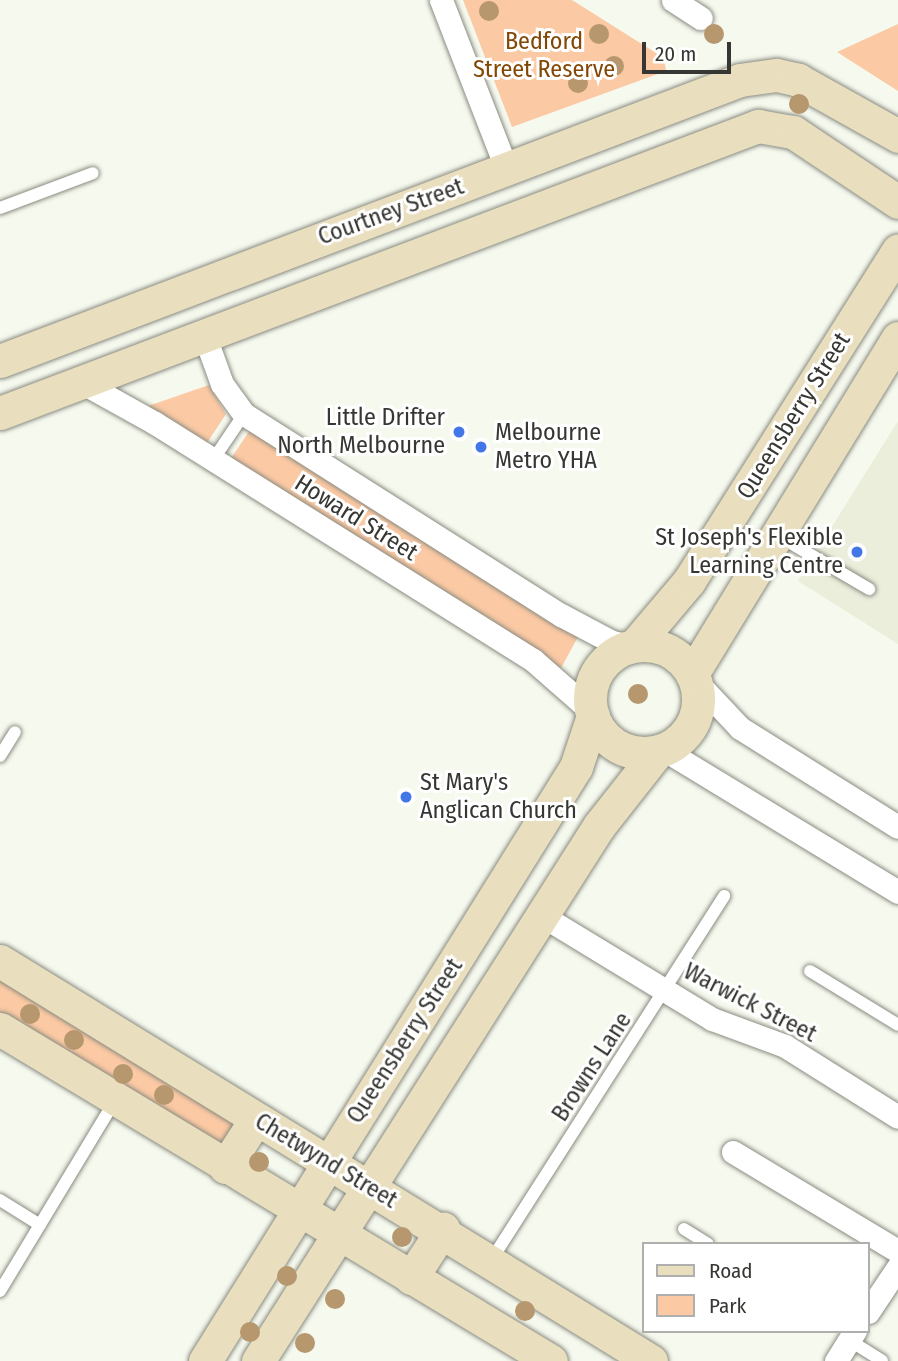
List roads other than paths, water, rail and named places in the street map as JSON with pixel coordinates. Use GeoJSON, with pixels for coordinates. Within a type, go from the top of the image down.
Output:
{"type":"FeatureCollection","features":[{"type":"Feature","properties":{"kind":"street"},"geometry":{"type":"LineString","coordinates":[[441,0],[524,213]]}},
{"type":"Feature","properties":{"kind":"street"},"geometry":{"type":"LineString","coordinates":[[673,0],[701,18]]}},
{"type":"Feature","properties":{"kind":"street"},"geometry":{"type":"LineString","coordinates":[[898,136],[784,75],[779,126],[898,202]]}},
{"type":"Feature","properties":{"kind":"street","name":"Courtney Street"},"geometry":{"type":"LineString","coordinates":[[3,353],[508,170],[730,84],[784,75]]}},
{"type":"Feature","properties":{"kind":"street","name":"Courtney Street"},"geometry":{"type":"LineString","coordinates":[[13,408],[749,128],[779,126]]}},
{"type":"Feature","properties":{"kind":"street","name":"Queensberry Street"},"geometry":{"type":"LineString","coordinates":[[633,646],[684,587],[898,250]]}},
{"type":"Feature","properties":{"kind":"street","name":"Howard Street"},"geometry":{"type":"LineString","coordinates":[[205,337],[222,384],[244,414],[561,615],[612,642],[633,646]]}},
{"type":"Feature","properties":{"kind":"street","name":"Queensberry Street"},"geometry":{"type":"LineString","coordinates":[[693,676],[776,535],[898,338]]}},
{"type":"Feature","properties":{"kind":"street"},"geometry":{"type":"LineString","coordinates":[[3,353],[13,408]]}},
{"type":"Feature","properties":{"kind":"street"},"geometry":{"type":"LineString","coordinates":[[816,382],[856,406]]}},
{"type":"Feature","properties":{"kind":"street","name":"Howard Street"},"geometry":{"type":"LineString","coordinates":[[83,383],[213,460],[533,660],[592,714]]}},
{"type":"Feature","properties":{"kind":"street"},"geometry":{"type":"LineString","coordinates":[[736,509],[776,535]]}},
{"type":"Feature","properties":{"kind":"street"},"geometry":{"type":"LineString","coordinates":[[693,676],[695,716],[680,739],[661,750],[635,752],[613,743],[592,714],[590,695],[598,671],[609,658],[633,646],[672,653],[693,676],[740,728],[898,827]]}},
{"type":"Feature","properties":{"kind":"street","name":"Queensberry Street"},"geometry":{"type":"LineString","coordinates":[[205,1361],[499,893],[581,757],[592,714]]}},
{"type":"Feature","properties":{"kind":"street"},"geometry":{"type":"LineString","coordinates":[[661,750],[898,892]]}},
{"type":"Feature","properties":{"kind":"street","name":"Queensberry Street"},"geometry":{"type":"LineString","coordinates":[[258,1361],[609,811],[661,750]]}},
{"type":"Feature","properties":{"kind":"street"},"geometry":{"type":"LineString","coordinates":[[499,893],[540,916]]}},
{"type":"Feature","properties":{"kind":"street","name":"Warwick Street"},"geometry":{"type":"LineString","coordinates":[[540,916],[712,1019],[785,1046],[898,1117]]}},
{"type":"Feature","properties":{"kind":"street","name":"Chetwynd Street"},"geometry":{"type":"LineString","coordinates":[[0,961],[368,1188],[492,1259],[649,1361]]}},
{"type":"Feature","properties":{"kind":"street"},"geometry":{"type":"LineString","coordinates":[[0,1029],[551,1361]]}},
{"type":"Feature","properties":{"kind":"street"},"geometry":{"type":"LineString","coordinates":[[225,1167],[256,1119]]}},
{"type":"Feature","properties":{"kind":"street"},"geometry":{"type":"LineString","coordinates":[[733,1152],[898,1251]]}},
{"type":"Feature","properties":{"kind":"street"},"geometry":{"type":"LineString","coordinates":[[411,1278],[443,1229]]}},
{"type":"Feature","properties":{"kind":"street"},"geometry":{"type":"LineString","coordinates":[[870,1309],[898,1267]]}},
{"type":"Feature","properties":{"kind":"street"},"geometry":{"type":"LineString","coordinates":[[836,1361],[852,1334]]}},
{"type":"Feature","properties":{"kind":"lane"},"geometry":{"type":"LineString","coordinates":[[0,208],[93,173]]}},
{"type":"Feature","properties":{"kind":"lane"},"geometry":{"type":"LineString","coordinates":[[213,460],[244,414]]}},
{"type":"Feature","properties":{"kind":"lane"},"geometry":{"type":"LineString","coordinates":[[776,535],[869,589]]}},
{"type":"Feature","properties":{"kind":"lane"},"geometry":{"type":"LineString","coordinates":[[0,756],[15,732]]}},
{"type":"Feature","properties":{"kind":"lane","name":"Browns Lane"},"geometry":{"type":"LineString","coordinates":[[492,1259],[667,990],[724,896]]}},
{"type":"Feature","properties":{"kind":"lane"},"geometry":{"type":"LineString","coordinates":[[810,971],[898,1025]]}},
{"type":"Feature","properties":{"kind":"lane"},"geometry":{"type":"LineString","coordinates":[[0,1291],[115,1100]]}},
{"type":"Feature","properties":{"kind":"lane"},"geometry":{"type":"LineString","coordinates":[[0,1200],[40,1225]]}},
{"type":"Feature","properties":{"kind":"lane"},"geometry":{"type":"LineString","coordinates":[[684,1229],[705,1242]]}},
{"type":"Feature","properties":{"kind":"lane"},"geometry":{"type":"LineString","coordinates":[[852,1334],[882,1361]]}},
{"type":"Feature","properties":{"kind":"place","name":"Little Drifter North Melbourne"},"geometry":{"type":"Point","coordinates":[459,432]}},
{"type":"Feature","properties":{"kind":"place","name":"Melbourne Metro YHA"},"geometry":{"type":"Point","coordinates":[481,447]}},
{"type":"Feature","properties":{"kind":"place","name":"St Joseph's Flexible Learning Centre"},"geometry":{"type":"Point","coordinates":[857,552]}},
{"type":"Feature","properties":{"kind":"place","name":"St Mary's Anglican Church"},"geometry":{"type":"Point","coordinates":[406,797]}},
{"type":"Feature","properties":{"kind":"park label","name":"Bedford Street Reserve"},"geometry":{"type":"Point","coordinates":[544,56]}}]}
